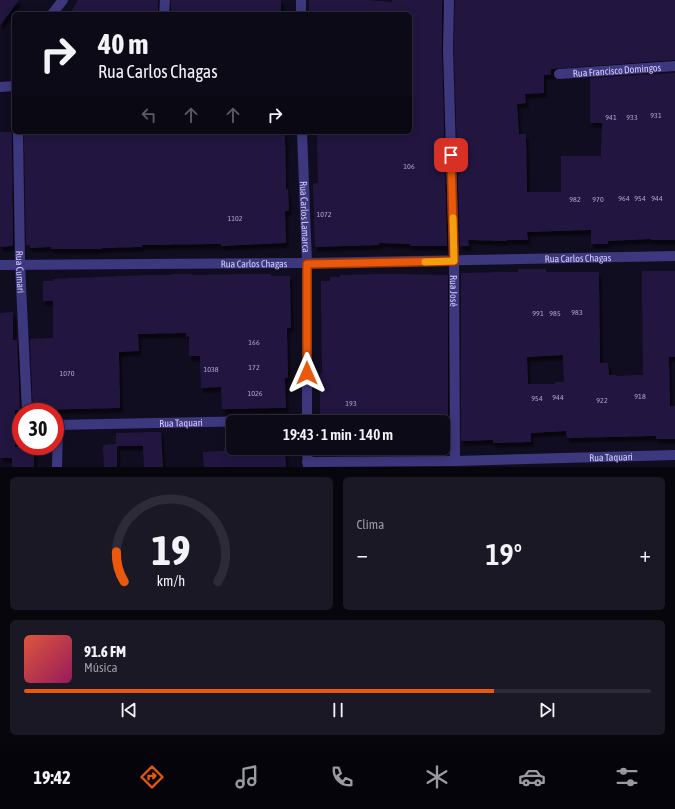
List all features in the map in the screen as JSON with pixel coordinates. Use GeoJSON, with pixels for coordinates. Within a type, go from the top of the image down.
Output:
{"type":"FeatureCollection","features":[{"type":"Feature","properties":{"kind":"street"},"geometry":{"type":"LineString","coordinates":[[54,12],[63,0]]}},
{"type":"Feature","properties":{"kind":"street"},"geometry":{"type":"LineString","coordinates":[[164,12],[165,0]]}},
{"type":"Feature","properties":{"kind":"street"},"geometry":{"type":"LineString","coordinates":[[301,0],[301,12]]}},
{"type":"Feature","properties":{"kind":"street","name":"Rua José"},"geometry":{"type":"LineString","coordinates":[[449,0],[448,49],[454,261],[455,461]]}},
{"type":"Feature","properties":{"kind":"street","name":"Rua Francisco Domingos"},"geometry":{"type":"LineString","coordinates":[[559,74],[675,66]]}},
{"type":"Feature","properties":{"kind":"street"},"geometry":{"type":"LineString","coordinates":[[0,87],[12,86]]}},
{"type":"Feature","properties":{"kind":"street","name":"Rua Cumari"},"geometry":{"type":"LineString","coordinates":[[18,134],[20,264],[26,403]]}},
{"type":"Feature","properties":{"kind":"street","name":"Rua Carlos Lamarca"},"geometry":{"type":"LineString","coordinates":[[302,134],[307,264],[307,415]]}},
{"type":"Feature","properties":{"kind":"street","name":"Rua Carlos Chagas"},"geometry":{"type":"LineString","coordinates":[[0,265],[307,264],[675,256]]}},
{"type":"Feature","properties":{"kind":"street","name":"Rua Taquari"},"geometry":{"type":"LineString","coordinates":[[64,425],[226,422]]}},
{"type":"Feature","properties":{"kind":"street"},"geometry":{"type":"LineString","coordinates":[[57,455],[57,467]]}},
{"type":"Feature","properties":{"kind":"street","name":"Rua Taquari"},"geometry":{"type":"LineString","coordinates":[[308,464],[675,455]]}},
{"type":"Feature","properties":{"kind":"building"},"geometry":{"type":"Polygon","coordinates":[[[0,0],[19,0],[0,26],[0,0]]]}},
{"type":"Feature","properties":{"kind":"building"},"geometry":{"type":"Polygon","coordinates":[[[78,0],[158,0],[158,12],[71,12],[78,0]]]}},
{"type":"Feature","properties":{"kind":"building"},"geometry":{"type":"Polygon","coordinates":[[[171,0],[281,0],[281,12],[171,12],[171,0]]]}},
{"type":"Feature","properties":{"kind":"building"},"geometry":{"type":"Polygon","coordinates":[[[309,0],[366,0],[392,2],[392,0],[442,0],[447,246],[410,246],[410,244],[379,243],[379,245],[315,247],[313,184],[318,183],[317,134],[412,134],[412,12],[309,12],[309,0]]]}},
{"type":"Feature","properties":{"kind":"building"},"geometry":{"type":"Polygon","coordinates":[[[455,0],[675,0],[675,60],[551,69],[551,75],[544,75],[544,93],[525,94],[526,103],[517,104],[519,134],[526,134],[527,192],[561,192],[561,156],[601,156],[602,123],[590,123],[590,78],[675,73],[675,240],[651,239],[608,241],[608,244],[591,244],[591,230],[527,232],[528,240],[468,240],[469,246],[460,246],[454,49],[455,0]]]}},
{"type":"Feature","properties":{"kind":"building"},"geometry":{"type":"Polygon","coordinates":[[[0,132],[12,132],[13,246],[0,247],[0,132]]]}},
{"type":"Feature","properties":{"kind":"building"},"geometry":{"type":"Polygon","coordinates":[[[24,134],[285,134],[286,190],[288,189],[289,211],[285,211],[286,243],[221,246],[221,244],[142,245],[142,247],[102,249],[51,249],[51,247],[30,248],[29,245],[26,245],[24,134]]]}},
{"type":"Feature","properties":{"kind":"building"},"geometry":{"type":"Polygon","coordinates":[[[518,269],[546,269],[546,272],[599,272],[600,363],[608,363],[609,375],[616,376],[643,375],[642,271],[675,271],[675,357],[669,357],[670,406],[675,406],[675,439],[656,439],[656,436],[567,438],[566,431],[531,433],[531,442],[493,443],[493,440],[461,441],[461,273],[518,272],[518,269]],[[563,355],[527,357],[528,384],[555,384],[555,382],[564,382],[563,355]]]}},
{"type":"Feature","properties":{"kind":"building"},"geometry":{"type":"Polygon","coordinates":[[[271,274],[271,276],[290,276],[291,328],[287,328],[288,378],[285,378],[286,408],[222,409],[221,387],[201,388],[200,356],[189,356],[189,336],[186,337],[186,333],[138,334],[139,351],[119,352],[120,408],[64,409],[64,403],[33,403],[30,339],[53,338],[53,301],[43,301],[43,281],[53,281],[53,279],[171,275],[271,274]]]}},
{"type":"Feature","properties":{"kind":"building"},"geometry":{"type":"Polygon","coordinates":[[[340,275],[448,275],[448,415],[320,415],[319,393],[320,373],[322,373],[321,281],[330,281],[330,277],[340,277],[340,275]]]}},
{"type":"Feature","properties":{"kind":"building"},"geometry":{"type":"Polygon","coordinates":[[[13,312],[13,340],[17,340],[20,403],[12,403],[12,455],[34,455],[34,467],[12,467],[12,458],[0,458],[0,313],[13,312]]]}},
{"type":"Feature","properties":{"kind":"building"},"geometry":{"type":"Polygon","coordinates":[[[161,432],[163,467],[144,467],[143,446],[117,446],[117,467],[104,467],[103,445],[116,444],[116,433],[161,432]]]}},
{"type":"Feature","properties":{"kind":"building"},"geometry":{"type":"Polygon","coordinates":[[[224,448],[226,448],[226,455],[285,455],[286,467],[204,467],[203,452],[224,451],[224,448]]]}},
{"type":"Feature","properties":{"kind":"slow traffic"},"geometry":{"type":"LineString","coordinates":[[425,262],[454,261],[453,218]]}},
{"type":"Feature","properties":{"kind":"route"},"geometry":{"type":"LineString","coordinates":[[307,373],[307,264],[454,261],[451,155]]}}]}
